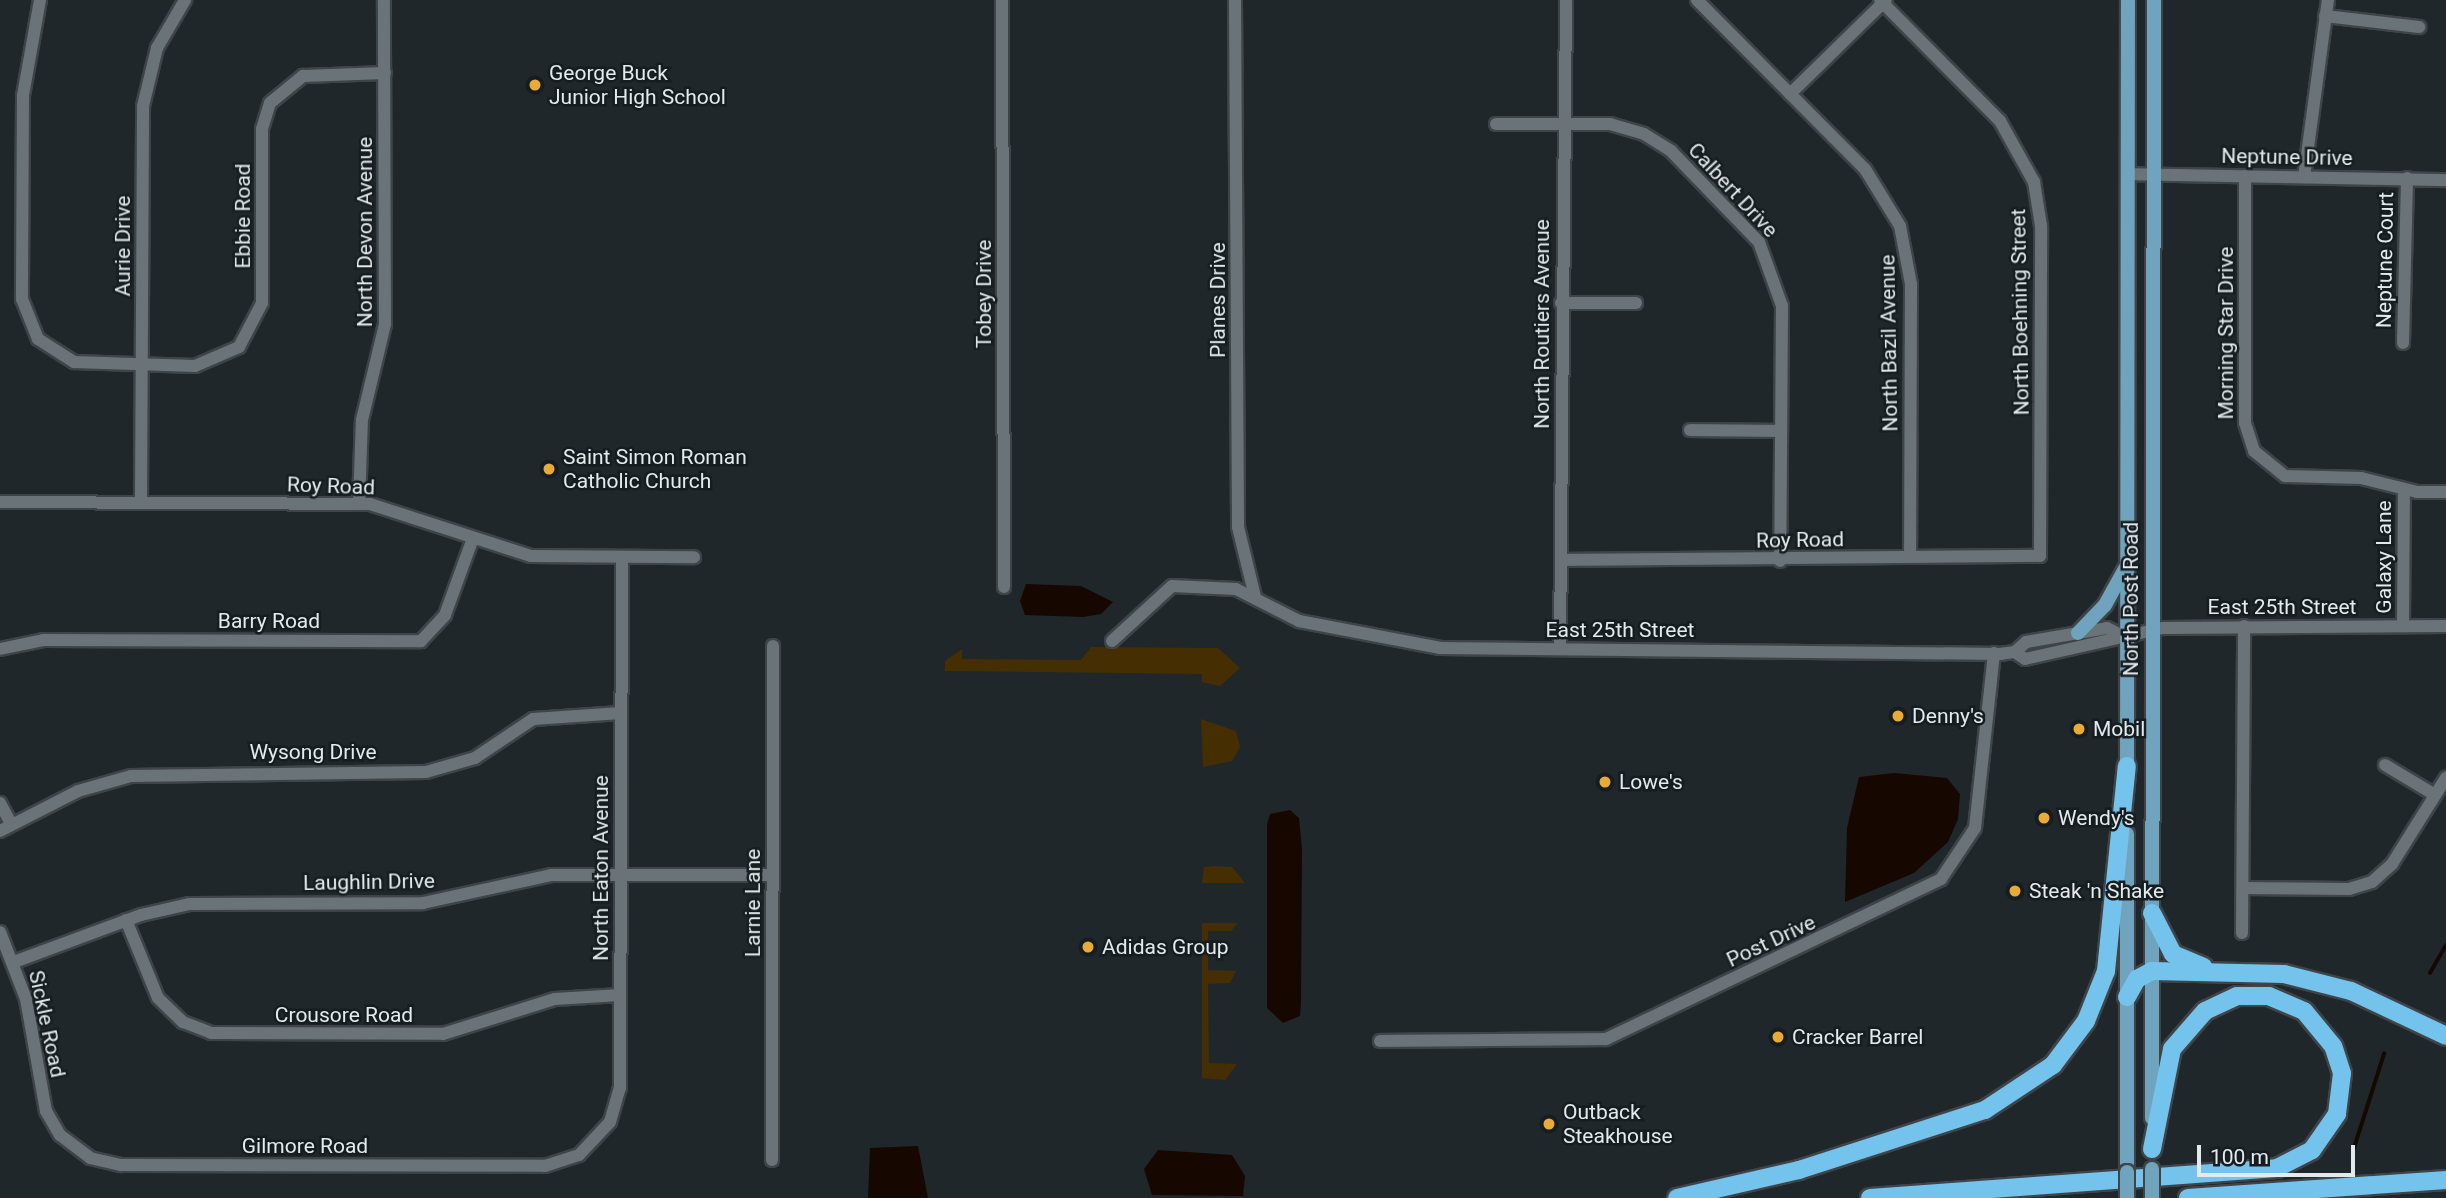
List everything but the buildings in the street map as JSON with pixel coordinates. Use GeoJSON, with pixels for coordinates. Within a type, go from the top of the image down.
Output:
{"type":"FeatureCollection","features":[{"type":"Feature","properties":{"kind":"highway"},"geometry":{"type":"LineString","coordinates":[[1677,1198],[1799,1170],[1985,1110],[2053,1065],[2082,1027],[2106,971],[2127,766]]}},
{"type":"Feature","properties":{"kind":"highway"},"geometry":{"type":"LineString","coordinates":[[2152,914],[2173,954],[2227,972]]}},
{"type":"Feature","properties":{"kind":"highway"},"geometry":{"type":"LineString","coordinates":[[2127,997],[2137,979],[2152,971],[2227,972],[2320,981],[2446,1036]]}},
{"type":"Feature","properties":{"kind":"highway"},"geometry":{"type":"LineString","coordinates":[[1870,1198],[2277,1168],[2312,1150],[2337,1114],[2342,1073],[2333,1046],[2304,1011],[2269,996],[2237,996],[2205,1011],[2172,1049],[2152,1149]]}},
{"type":"Feature","properties":{"kind":"highway"},"geometry":{"type":"LineString","coordinates":[[2188,1198],[2446,1180]]}},
{"type":"Feature","properties":{"kind":"main road","name":"North Post Road"},"geometry":{"type":"LineString","coordinates":[[2127,1198],[2127,766],[2123,633],[2127,566],[2128,0]]}},
{"type":"Feature","properties":{"kind":"main road","name":"North Post Road"},"geometry":{"type":"LineString","coordinates":[[2151,1198],[2154,0]]}},
{"type":"Feature","properties":{"kind":"main road"},"geometry":{"type":"LineString","coordinates":[[2078,633],[2105,605],[2127,566]]}},
{"type":"Feature","properties":{"kind":"street","name":"Ebbie Road"},"geometry":{"type":"LineString","coordinates":[[40,0],[22,104],[25,313],[38,338],[65,359],[142,365],[219,360],[254,327],[262,298],[263,126],[278,92],[313,74],[385,73]]}},
{"type":"Feature","properties":{"kind":"street","name":"Aurie Drive"},"geometry":{"type":"LineString","coordinates":[[141,502],[143,106],[157,48],[185,0]]}},
{"type":"Feature","properties":{"kind":"street","name":"North Devon Avenue"},"geometry":{"type":"LineString","coordinates":[[359,504],[362,419],[385,324],[384,0]]}},
{"type":"Feature","properties":{"kind":"street","name":"Tobey Drive"},"geometry":{"type":"LineString","coordinates":[[1002,0],[1004,587]]}},
{"type":"Feature","properties":{"kind":"street","name":"Planes Drive"},"geometry":{"type":"LineString","coordinates":[[1235,0],[1238,527],[1255,597]]}},
{"type":"Feature","properties":{"kind":"street","name":"North Routiers Avenue"},"geometry":{"type":"LineString","coordinates":[[1560,648],[1561,124],[1566,0]]}},
{"type":"Feature","properties":{"kind":"street","name":"North Bazil Avenue"},"geometry":{"type":"LineString","coordinates":[[1697,0],[1880,188],[1906,245],[1910,556]]}},
{"type":"Feature","properties":{"kind":"street"},"geometry":{"type":"LineString","coordinates":[[2304,177],[2328,0]]}},
{"type":"Feature","properties":{"kind":"street"},"geometry":{"type":"LineString","coordinates":[[1790,94],[1883,1]]}},
{"type":"Feature","properties":{"kind":"street","name":"North Boehning Street"},"geometry":{"type":"LineString","coordinates":[[1883,1],[2000,121],[2034,182],[2041,226],[2040,556]]}},
{"type":"Feature","properties":{"kind":"street"},"geometry":{"type":"LineString","coordinates":[[2325,16],[2419,27]]}},
{"type":"Feature","properties":{"kind":"street","name":"Calbert Drive"},"geometry":{"type":"LineString","coordinates":[[1496,124],[1610,124],[1660,143],[1759,242],[1781,301],[1780,561]]}},
{"type":"Feature","properties":{"kind":"street","name":"Neptune Drive"},"geometry":{"type":"LineString","coordinates":[[2128,174],[2446,180]]}},
{"type":"Feature","properties":{"kind":"street","name":"Morning Star Drive"},"geometry":{"type":"LineString","coordinates":[[2245,176],[2245,423],[2251,447],[2285,476],[2361,478],[2404,489],[2446,492]]}},
{"type":"Feature","properties":{"kind":"street","name":"Neptune Court"},"geometry":{"type":"LineString","coordinates":[[2403,343],[2407,178]]}},
{"type":"Feature","properties":{"kind":"street"},"geometry":{"type":"LineString","coordinates":[[1561,303],[1636,303]]}},
{"type":"Feature","properties":{"kind":"street"},"geometry":{"type":"LineString","coordinates":[[1690,430],[1781,432]]}},
{"type":"Feature","properties":{"kind":"street","name":"Galaxy Lane"},"geometry":{"type":"LineString","coordinates":[[2403,626],[2404,489]]}},
{"type":"Feature","properties":{"kind":"street","name":"Roy Road"},"geometry":{"type":"LineString","coordinates":[[0,502],[359,504],[400,510],[473,538],[531,556],[694,557]]}},
{"type":"Feature","properties":{"kind":"street","name":"Barry Road"},"geometry":{"type":"LineString","coordinates":[[0,649],[43,640],[421,640],[445,615],[473,538]]}},
{"type":"Feature","properties":{"kind":"street","name":"Roy Road"},"geometry":{"type":"LineString","coordinates":[[1561,560],[1780,561],[1910,556],[2040,556]]}},
{"type":"Feature","properties":{"kind":"street","name":"North Eaton Avenue"},"geometry":{"type":"LineString","coordinates":[[569,1159],[595,1142],[616,1108],[620,995],[622,557]]}},
{"type":"Feature","properties":{"kind":"street","name":"East 25th Street"},"geometry":{"type":"LineString","coordinates":[[1112,641],[1169,587],[1236,589],[1299,621],[1431,647],[2015,652],[2025,659],[2109,644],[2123,633]]}},
{"type":"Feature","properties":{"kind":"street","name":"East 25th Street"},"geometry":{"type":"LineString","coordinates":[[2015,652],[2026,642],[2107,628],[2123,633],[2151,629],[2245,626],[2446,626]]}},
{"type":"Feature","properties":{"kind":"street"},"geometry":{"type":"LineString","coordinates":[[2242,933],[2245,626]]}},
{"type":"Feature","properties":{"kind":"street","name":"Larnie Lane"},"geometry":{"type":"LineString","coordinates":[[772,1160],[773,646]]}},
{"type":"Feature","properties":{"kind":"street","name":"Post Drive"},"geometry":{"type":"LineString","coordinates":[[1380,1041],[1606,1039],[1941,879],[1964,852],[1975,828],[1994,653]]}},
{"type":"Feature","properties":{"kind":"street","name":"Wysong Drive"},"geometry":{"type":"LineString","coordinates":[[6,827],[78,791],[131,776],[426,772],[466,763],[511,730],[547,715],[621,713]]}},
{"type":"Feature","properties":{"kind":"street"},"geometry":{"type":"LineString","coordinates":[[2385,765],[2435,795]]}},
{"type":"Feature","properties":{"kind":"street"},"geometry":{"type":"LineString","coordinates":[[2243,888],[2349,889],[2370,883],[2395,860],[2446,778]]}},
{"type":"Feature","properties":{"kind":"street"},"geometry":{"type":"LineString","coordinates":[[0,803],[6,827]]}},
{"type":"Feature","properties":{"kind":"street","name":"Laughlin Drive"},"geometry":{"type":"LineString","coordinates":[[14,962],[126,920],[188,904],[423,903],[516,880],[621,875],[773,875]]}},
{"type":"Feature","properties":{"kind":"street","name":"Crousore Road"},"geometry":{"type":"LineString","coordinates":[[126,920],[158,998],[183,1022],[211,1033],[443,1034],[555,999],[620,995]]}},
{"type":"Feature","properties":{"kind":"street","name":"Sickle Road"},"geometry":{"type":"LineString","coordinates":[[0,932],[14,962],[53,1125]]}},
{"type":"Feature","properties":{"kind":"street","name":"Gilmore Road"},"geometry":{"type":"LineString","coordinates":[[53,1125],[78,1151],[121,1165],[545,1166],[569,1159]]}},
{"type":"Feature","properties":{"kind":"shaded area"},"geometry":{"type":"Polygon","coordinates":[[[1026,584],[1081,586],[1113,602],[1101,614],[1083,617],[1025,615],[1020,601],[1026,584]]]}},
{"type":"Feature","properties":{"kind":"shaded area"},"geometry":{"type":"Polygon","coordinates":[[[1091,647],[1218,648],[1240,668],[1220,686],[1202,682],[1202,674],[945,671],[945,661],[962,649],[962,659],[1081,660],[1091,647]]]}},
{"type":"Feature","properties":{"kind":"shaded area"},"geometry":{"type":"Polygon","coordinates":[[[1201,719],[1236,731],[1240,747],[1232,761],[1203,767],[1201,719]]]}},
{"type":"Feature","properties":{"kind":"shaded area"},"geometry":{"type":"Polygon","coordinates":[[[1894,773],[1947,778],[1960,794],[1958,819],[1948,842],[1914,873],[1845,902],[1847,828],[1859,777],[1894,773]]]}},
{"type":"Feature","properties":{"kind":"shaded area"},"geometry":{"type":"Polygon","coordinates":[[[1290,810],[1299,818],[1302,849],[1301,1002],[1300,1016],[1283,1023],[1267,1008],[1267,824],[1270,814],[1290,810]]]}},
{"type":"Feature","properties":{"kind":"shaded area"},"geometry":{"type":"Polygon","coordinates":[[[1204,867],[1232,867],[1245,883],[1202,883],[1204,867]]]}},
{"type":"Feature","properties":{"kind":"shaded area"},"geometry":{"type":"Polygon","coordinates":[[[1202,923],[1238,923],[1231,931],[1208,931],[1208,970],[1236,971],[1230,983],[1208,984],[1209,1063],[1237,1064],[1225,1080],[1202,1078],[1202,923]]]}},
{"type":"Feature","properties":{"kind":"shaded area"},"geometry":{"type":"Polygon","coordinates":[[[918,1146],[928,1198],[868,1198],[870,1148],[918,1146]]]}},
{"type":"Feature","properties":{"kind":"shaded area"},"geometry":{"type":"Polygon","coordinates":[[[1158,1150],[1232,1155],[1245,1176],[1243,1196],[1152,1195],[1144,1169],[1158,1150]]]}},
{"type":"Feature","properties":{"kind":"waterway"},"geometry":{"type":"LineString","coordinates":[[2430,973],[2446,945]]}},
{"type":"Feature","properties":{"kind":"waterway"},"geometry":{"type":"LineString","coordinates":[[2354,1148],[2384,1054]]}},
{"type":"Feature","properties":{"kind":"place","name":"George Buck Junior High School"},"geometry":{"type":"Point","coordinates":[535,85]}},
{"type":"Feature","properties":{"kind":"place","name":"Saint Simon Roman Catholic Church"},"geometry":{"type":"Point","coordinates":[549,469]}},
{"type":"Feature","properties":{"kind":"place","name":"Denny's"},"geometry":{"type":"Point","coordinates":[1898,716]}},
{"type":"Feature","properties":{"kind":"place","name":"Mobil"},"geometry":{"type":"Point","coordinates":[2079,729]}},
{"type":"Feature","properties":{"kind":"place","name":"Lowe's"},"geometry":{"type":"Point","coordinates":[1605,782]}},
{"type":"Feature","properties":{"kind":"place","name":"Wendy's"},"geometry":{"type":"Point","coordinates":[2044,818]}},
{"type":"Feature","properties":{"kind":"place","name":"Steak 'n Shake"},"geometry":{"type":"Point","coordinates":[2015,891]}},
{"type":"Feature","properties":{"kind":"place","name":"Adidas Group"},"geometry":{"type":"Point","coordinates":[1088,947]}},
{"type":"Feature","properties":{"kind":"place","name":"Cracker Barrel"},"geometry":{"type":"Point","coordinates":[1778,1037]}},
{"type":"Feature","properties":{"kind":"place","name":"Outback Steakhouse"},"geometry":{"type":"Point","coordinates":[1549,1124]}}]}
